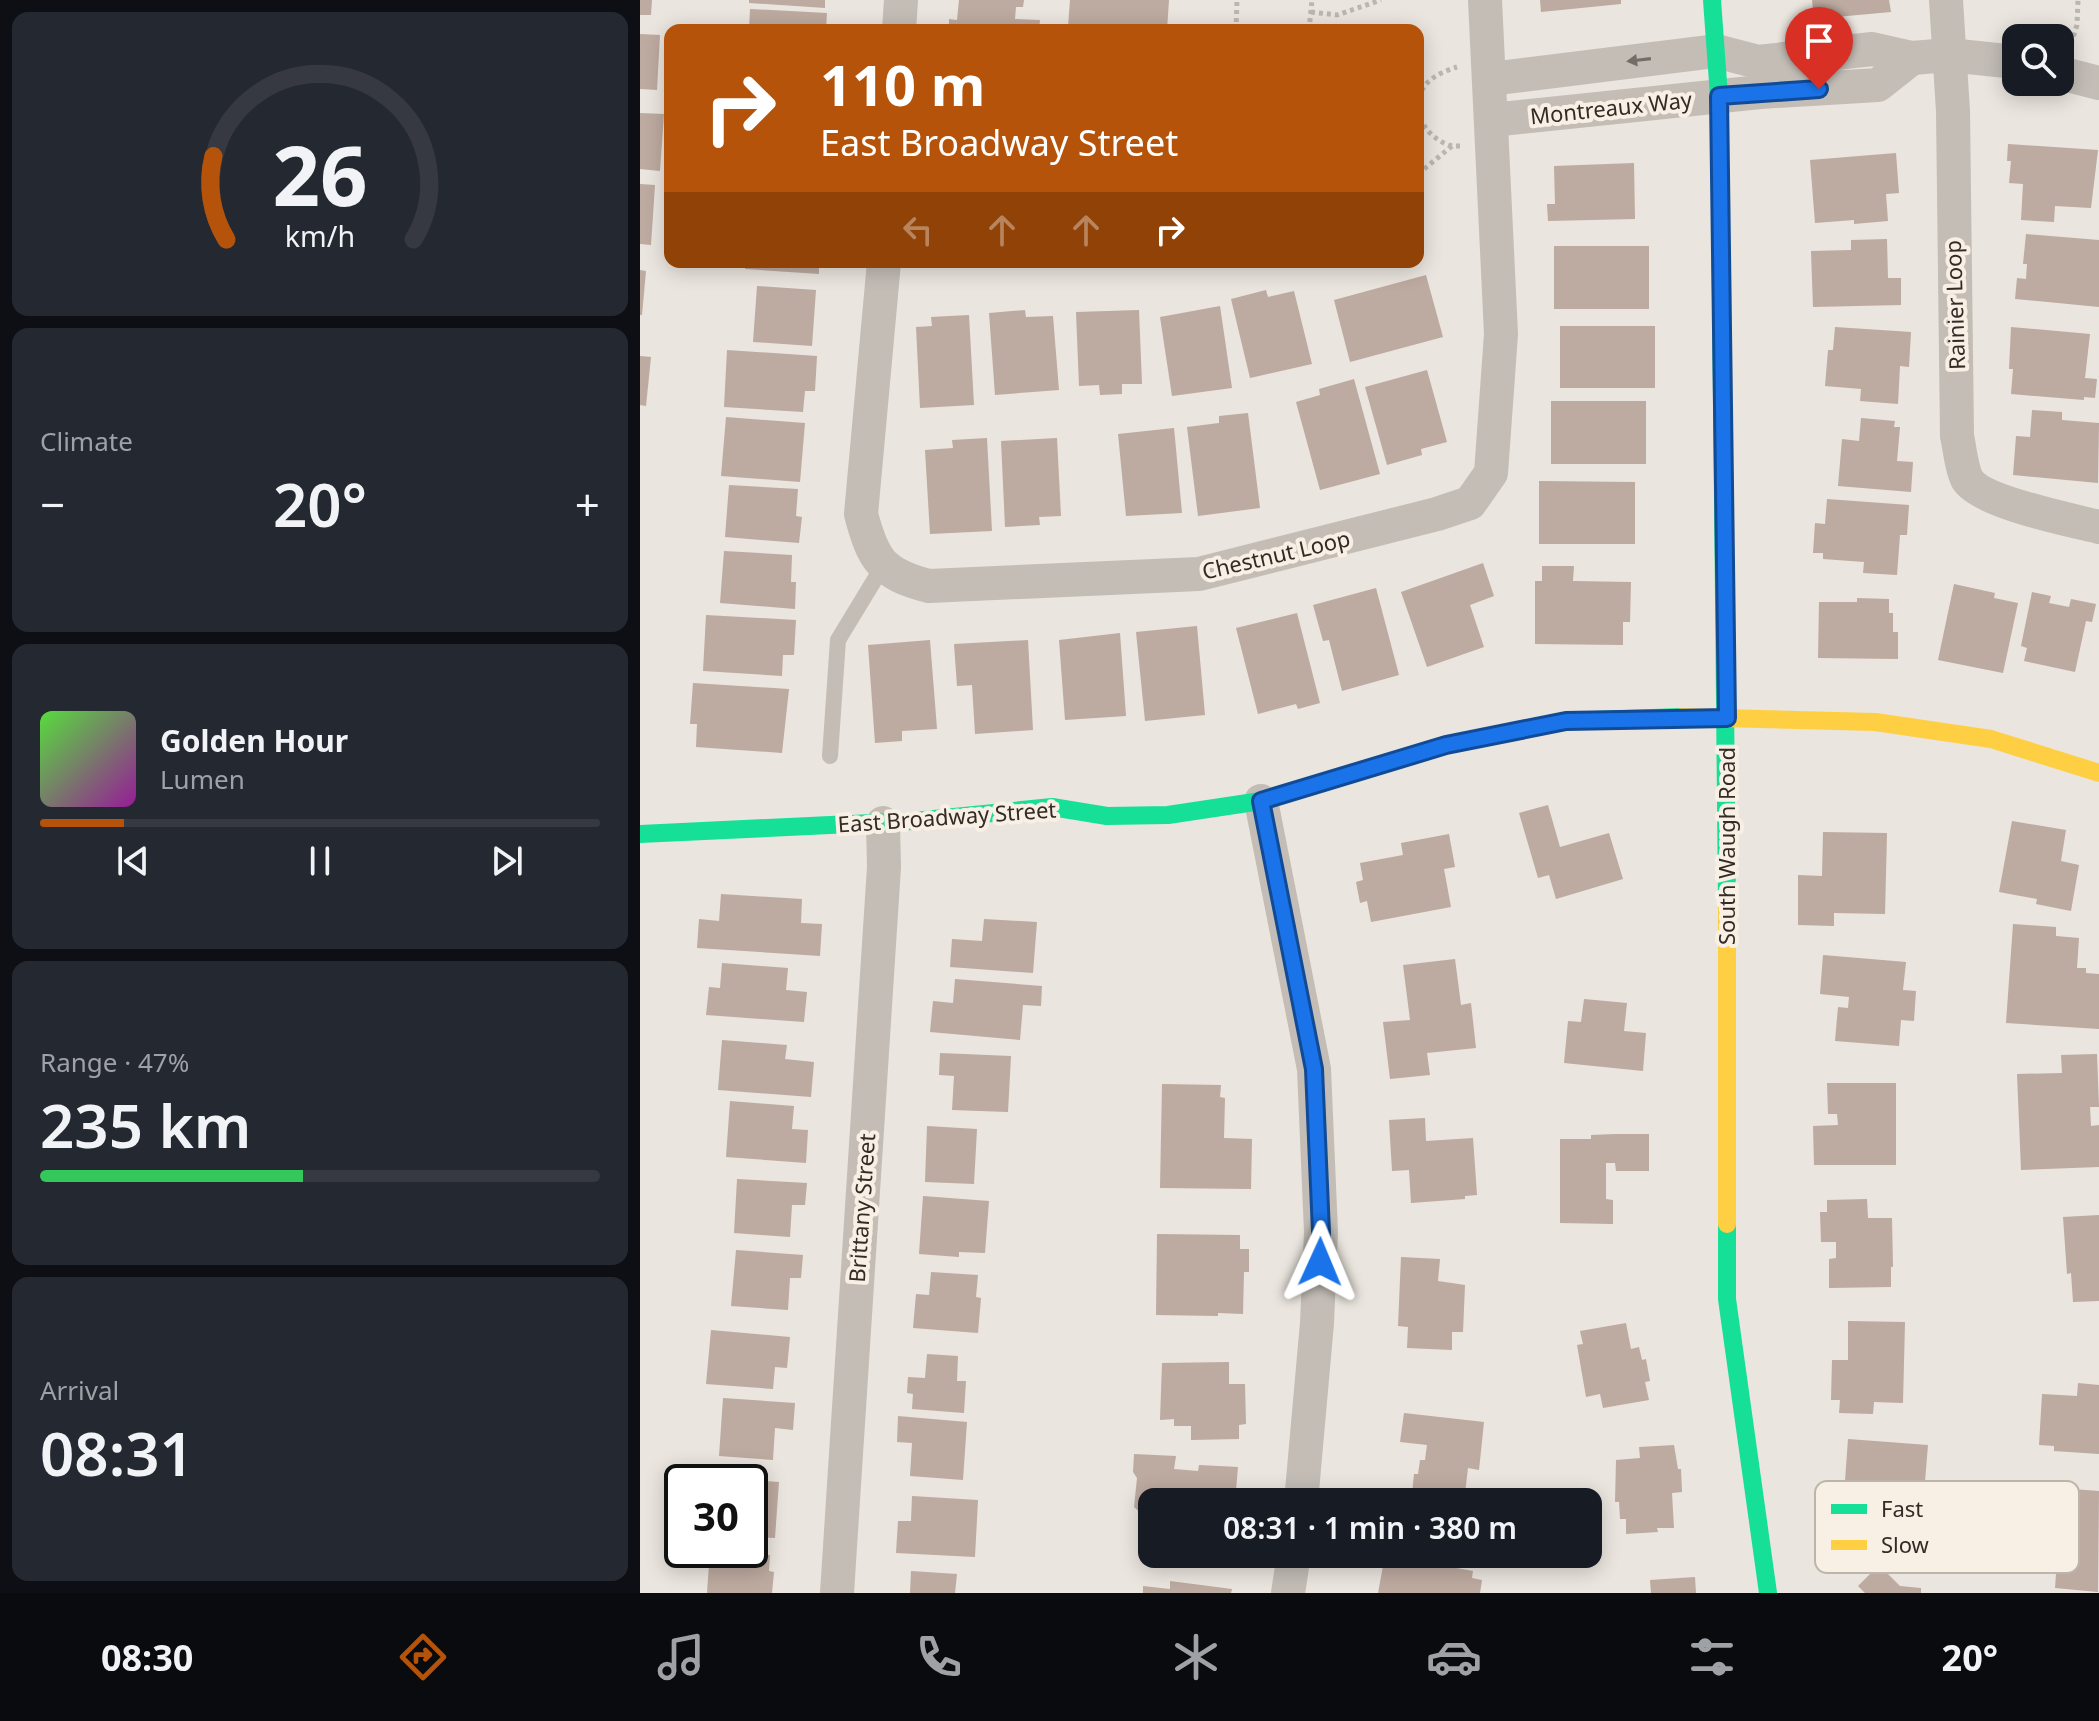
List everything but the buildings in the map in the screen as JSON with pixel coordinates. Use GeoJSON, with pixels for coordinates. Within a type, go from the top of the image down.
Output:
{"type":"FeatureCollection","features":[{"type":"Feature","properties":{"kind":"street"},"geometry":{"type":"LineString","coordinates":[[899,24],[901,0]]}},
{"type":"Feature","properties":{"kind":"street","name":"Chestnut Loop"},"geometry":{"type":"LineString","coordinates":[[883,566],[908,581],[929,586],[1199,574],[1470,503],[1491,473],[1501,334],[1485,0]]}},
{"type":"Feature","properties":{"kind":"street","name":"South Waugh Road"},"geometry":{"type":"LineString","coordinates":[[1712,0],[1719,96],[1727,718],[1727,1299],[1768,1593]]}},
{"type":"Feature","properties":{"kind":"street","name":"Rainier Loop"},"geometry":{"type":"LineString","coordinates":[[1946,0],[1953,111],[1957,436],[1967,478],[1980,492],[1999,500],[2099,527]]}},
{"type":"Feature","properties":{"kind":"street","name":"Montreaux Way"},"geometry":{"type":"LineString","coordinates":[[1490,79],[1716,51],[1758,62],[1872,49],[1912,58],[1949,55]]}},
{"type":"Feature","properties":{"kind":"street"},"geometry":{"type":"LineString","coordinates":[[1949,55],[2002,61]]}},
{"type":"Feature","properties":{"kind":"street","name":"Montreaux Way"},"geometry":{"type":"LineString","coordinates":[[1492,120],[1719,96],[1878,85],[1912,58]]}},
{"type":"Feature","properties":{"kind":"street"},"geometry":{"type":"LineString","coordinates":[[2074,65],[2099,83]]}},
{"type":"Feature","properties":{"kind":"street"},"geometry":{"type":"LineString","coordinates":[[883,268],[861,514],[868,543],[883,566]]}},
{"type":"Feature","properties":{"kind":"street","name":"East Broadway Street"},"geometry":{"type":"LineString","coordinates":[[640,834],[883,823],[1052,807],[1107,816],[1168,815],[1261,801],[1446,745],[1566,721],[1727,718],[1875,722],[1991,739],[2099,773]]}},
{"type":"Feature","properties":{"kind":"street"},"geometry":{"type":"LineString","coordinates":[[1261,801],[1314,1069],[1321,1232],[1317,1323],[1302,1488]]}},
{"type":"Feature","properties":{"kind":"street","name":"Brittany Street"},"geometry":{"type":"LineString","coordinates":[[837,1593],[884,867],[883,823]]}},
{"type":"Feature","properties":{"kind":"street"},"geometry":{"type":"LineString","coordinates":[[1288,1593],[1292,1568]]}},
{"type":"Feature","properties":{"kind":"lane"},"geometry":{"type":"LineString","coordinates":[[830,756],[838,640],[883,566]]}},
{"type":"Feature","properties":{"kind":"path"},"geometry":{"type":"LineString","coordinates":[[1236,24],[1237,0]]}},
{"type":"Feature","properties":{"kind":"path"},"geometry":{"type":"LineString","coordinates":[[1310,24],[1312,0]]}},
{"type":"Feature","properties":{"kind":"path"},"geometry":{"type":"LineString","coordinates":[[1311,12],[1337,15],[1381,0]]}},
{"type":"Feature","properties":{"kind":"path"},"geometry":{"type":"LineString","coordinates":[[2074,34],[2078,0]]}},
{"type":"Feature","properties":{"kind":"path"},"geometry":{"type":"LineString","coordinates":[[1424,88],[1442,72],[1457,67]]}},
{"type":"Feature","properties":{"kind":"path"},"geometry":{"type":"LineString","coordinates":[[1424,122],[1430,136],[1438,142],[1464,146]]}},
{"type":"Feature","properties":{"kind":"path"},"geometry":{"type":"LineString","coordinates":[[1424,169],[1452,146]]}},
{"type":"Feature","properties":{"kind":"traffic: fast"},"geometry":{"type":"LineString","coordinates":[[1712,0],[1719,96],[1727,902]]}},
{"type":"Feature","properties":{"kind":"traffic: fast"},"geometry":{"type":"LineString","coordinates":[[640,834],[914,821],[1052,807],[1107,816],[1168,815],[1261,801],[1446,745],[1566,721],[1682,717]]}},
{"type":"Feature","properties":{"kind":"traffic: fast"},"geometry":{"type":"LineString","coordinates":[[1727,1224],[1727,1299],[1768,1593]]}},
{"type":"Feature","properties":{"kind":"traffic: slow"},"geometry":{"type":"LineString","coordinates":[[1682,717],[1875,722],[1991,739],[2099,773]]}},
{"type":"Feature","properties":{"kind":"traffic: slow"},"geometry":{"type":"LineString","coordinates":[[1727,902],[1727,1224]]}},
{"type":"Feature","properties":{"kind":"route"},"geometry":{"type":"LineString","coordinates":[[1320,1262],[1314,1069],[1261,801],[1446,745],[1566,721],[1727,718],[1719,96],[1819,89]]}}]}
